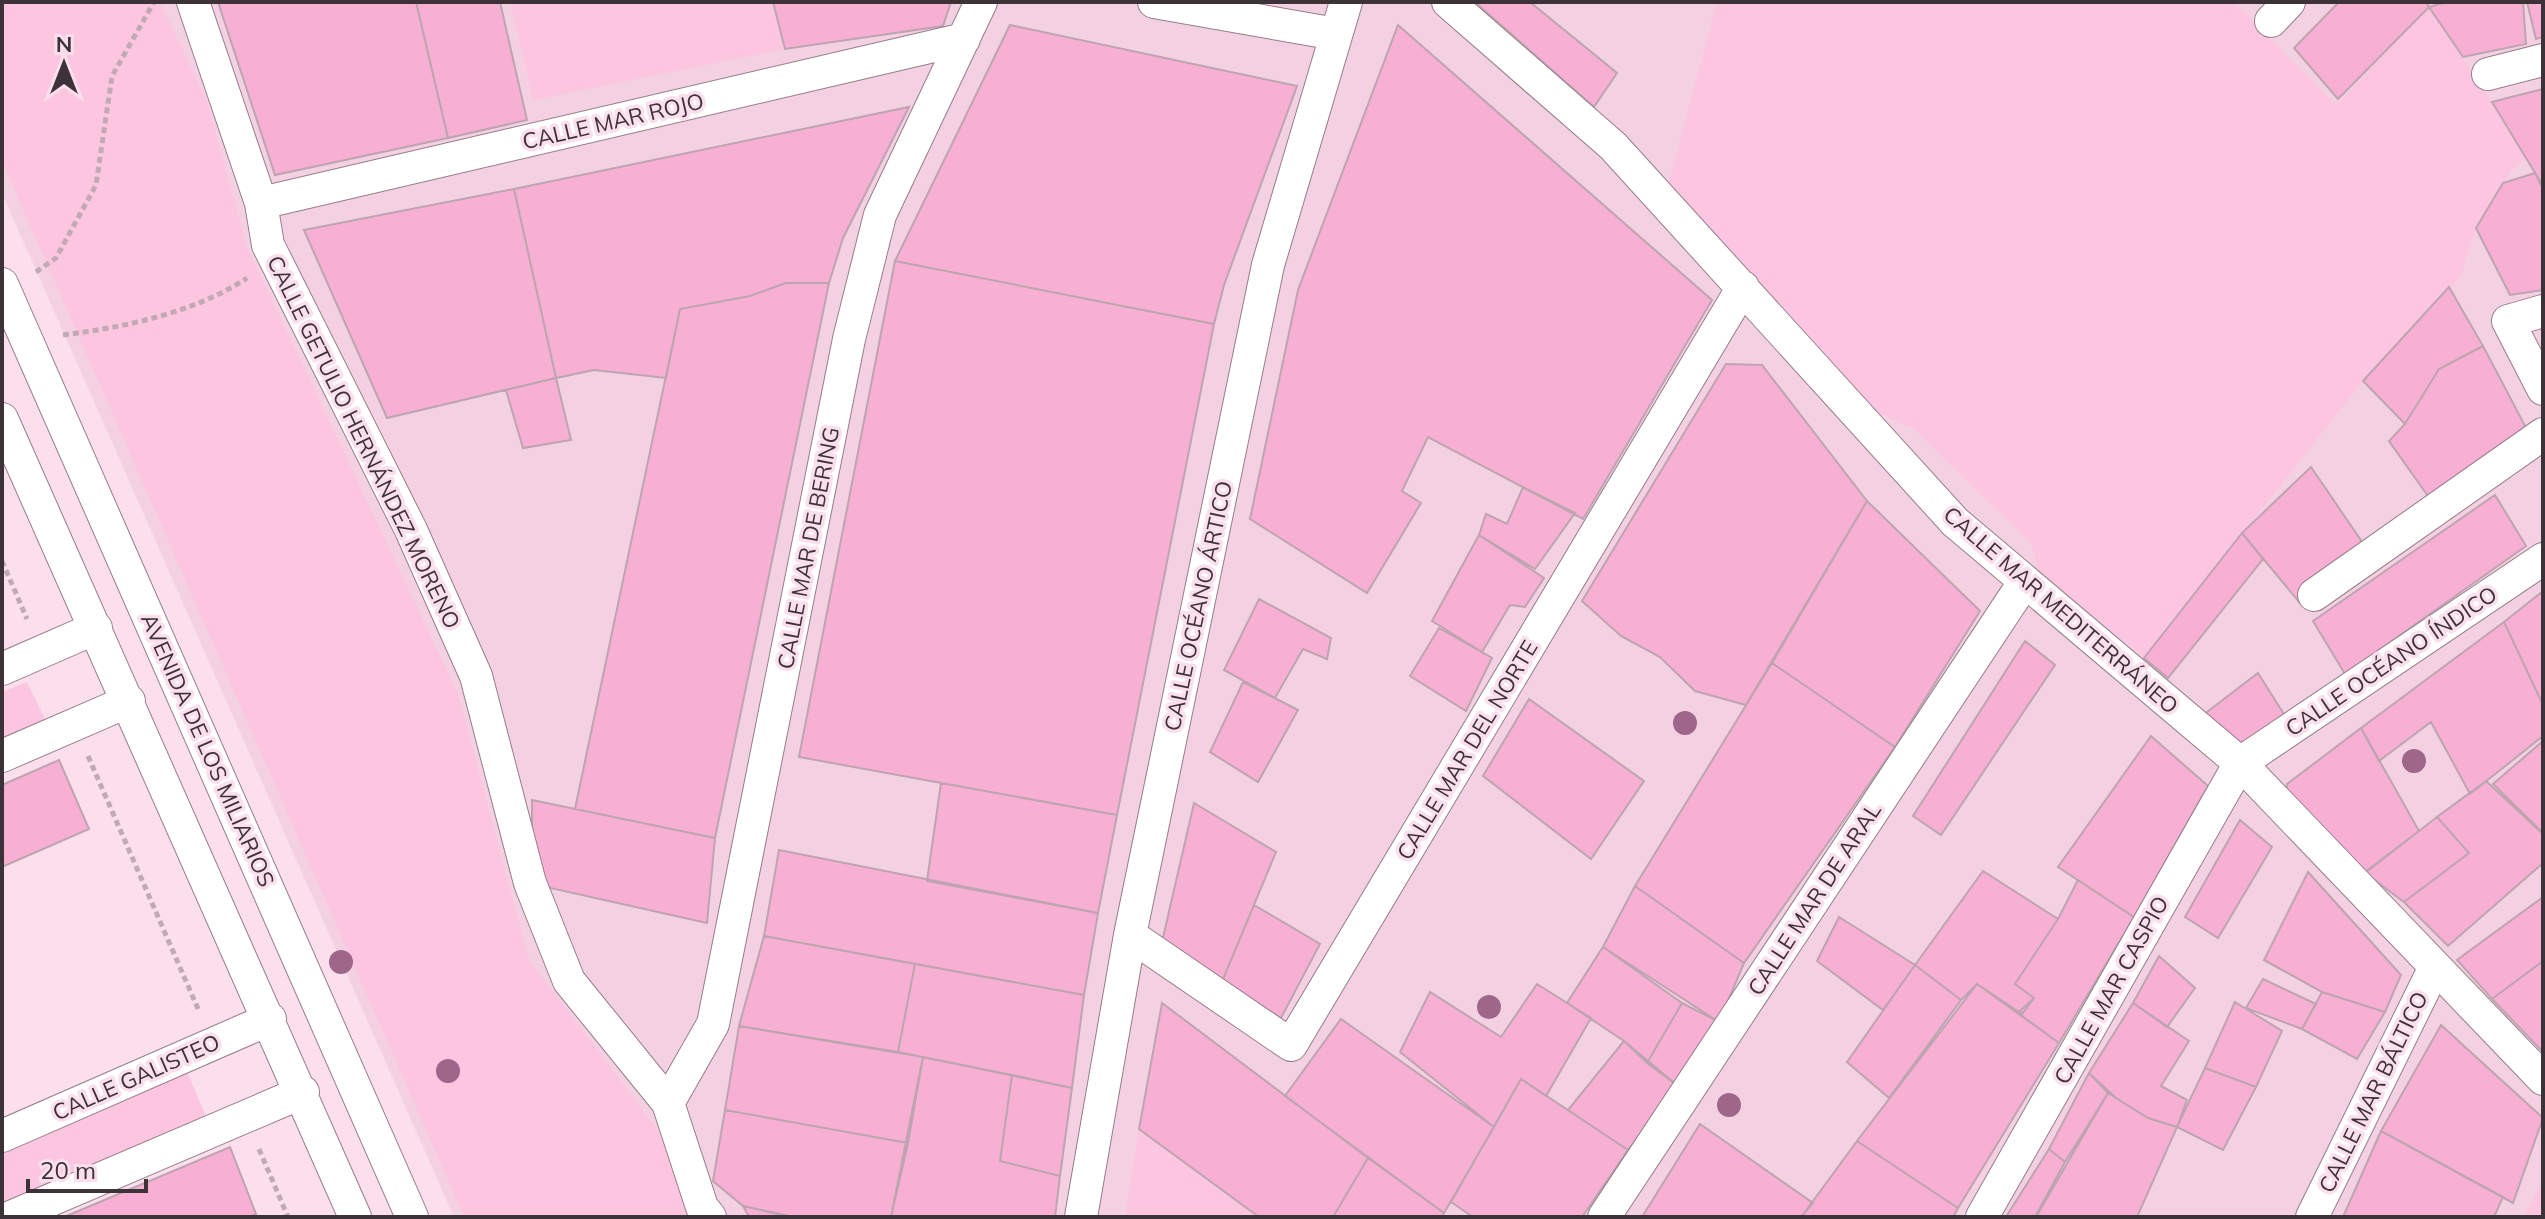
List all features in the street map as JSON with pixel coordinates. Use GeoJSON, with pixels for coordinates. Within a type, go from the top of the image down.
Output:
{"type":"FeatureCollection","features":[{"type":"Feature","properties":{"kind":"street","name":"CALLE GETULIO HERNÁNDEZ MORENO"},"geometry":{"type":"LineString","coordinates":[[193,2],[261,203],[268,245],[411,530],[476,676],[530,883],[569,981],[668,1103],[702,1207],[710,1217]]}},
{"type":"Feature","properties":{"kind":"street","name":"CALLE MAR DE BERING"},"geometry":{"type":"LineString","coordinates":[[668,1103],[713,1024],[849,339],[880,215],[981,2]]}},
{"type":"Feature","properties":{"kind":"street"},"geometry":{"type":"LineString","coordinates":[[1154,2],[1336,34]]}},
{"type":"Feature","properties":{"kind":"street","name":"CALLE OCÉANO ÁRTICO"},"geometry":{"type":"LineString","coordinates":[[1081,1217],[1130,935],[1268,265],[1346,2]]}},
{"type":"Feature","properties":{"kind":"street","name":"CALLE MAR MEDITERRÁNEO"},"geometry":{"type":"LineString","coordinates":[[1448,2],[1613,146],[1955,522],[2240,763],[2543,1079]]}},
{"type":"Feature","properties":{"kind":"street","name":"CALLE MAR ROJO"},"geometry":{"type":"LineString","coordinates":[[261,203],[964,39]]}},
{"type":"Feature","properties":{"kind":"street"},"geometry":{"type":"LineString","coordinates":[[2488,74],[2543,60]]}},
{"type":"Feature","properties":{"kind":"street","name":"CALLE MAR DEL NORTE"},"geometry":{"type":"LineString","coordinates":[[1130,935],[1291,1045],[1743,287]]}},
{"type":"Feature","properties":{"kind":"street","name":"AVENIDA DE LOS MILIARIOS"},"geometry":{"type":"LineString","coordinates":[[4,289],[412,1217]]}},
{"type":"Feature","properties":{"kind":"street"},"geometry":{"type":"LineString","coordinates":[[2543,311],[2508,321],[2543,389]]}},
{"type":"Feature","properties":{"kind":"street"},"geometry":{"type":"LineString","coordinates":[[2,419],[303,1092],[355,1217]]}},
{"type":"Feature","properties":{"kind":"street"},"geometry":{"type":"LineString","coordinates":[[2314,595],[2543,434]]}},
{"type":"Feature","properties":{"kind":"street","name":"CALLE OCÉANO ÍNDICO"},"geometry":{"type":"LineString","coordinates":[[2240,763],[2543,559]]}},
{"type":"Feature","properties":{"kind":"street","name":"CALLE MAR DE ARAL"},"geometry":{"type":"LineString","coordinates":[[1604,1217],[2025,581]]}},
{"type":"Feature","properties":{"kind":"street"},"geometry":{"type":"LineString","coordinates":[[2,669],[96,628]]}},
{"type":"Feature","properties":{"kind":"street"},"geometry":{"type":"LineString","coordinates":[[2,756],[129,701]]}},
{"type":"Feature","properties":{"kind":"street","name":"CALLE MAR CASPIO"},"geometry":{"type":"LineString","coordinates":[[1982,1217],[2240,763]]}},
{"type":"Feature","properties":{"kind":"street","name":"CALLE MAR BÁLTICO"},"geometry":{"type":"LineString","coordinates":[[2312,1217],[2435,967]]}},
{"type":"Feature","properties":{"kind":"street","name":"CALLE GALISTEO"},"geometry":{"type":"LineString","coordinates":[[2,1136],[270,1019]]}},
{"type":"Feature","properties":{"kind":"street"},"geometry":{"type":"LineString","coordinates":[[11,1217],[303,1092]]}},
{"type":"Feature","properties":{"kind":"path"},"geometry":{"type":"LineString","coordinates":[[4,289],[56,258],[96,185],[112,76],[143,27],[154,2]]}},
{"type":"Feature","properties":{"kind":"path"},"geometry":{"type":"LineString","coordinates":[[27,340],[111,329],[194,305],[243,280],[274,256]]}},
{"type":"Feature","properties":{"kind":"path"},"geometry":{"type":"LineString","coordinates":[[2,561],[42,652]]}},
{"type":"Feature","properties":{"kind":"path"},"geometry":{"type":"LineString","coordinates":[[74,725],[213,1044]]}},
{"type":"Feature","properties":{"kind":"path"},"geometry":{"type":"LineString","coordinates":[[244,1117],[288,1217]]}},
{"type":"Feature","properties":{"kind":"shaded area"},"geometry":{"type":"Polygon","coordinates":[[[2,2],[2543,2],[2543,1217],[454,1217],[2,193],[2,2]]]}},
{"type":"Feature","properties":{"kind":"shaded area"},"geometry":{"type":"Polygon","coordinates":[[[2,2],[160,2],[207,101],[247,247],[458,694],[529,960],[664,1138],[708,1217],[464,1217],[2,161],[2,2]]]}},
{"type":"Feature","properties":{"kind":"shaded area"},"geometry":{"type":"Polygon","coordinates":[[[510,2],[773,2],[785,49],[533,100],[510,2]]]}},
{"type":"Feature","properties":{"kind":"shaded area"},"geometry":{"type":"Polygon","coordinates":[[[1717,2],[2234,2],[2336,105],[2429,7],[2528,157],[2512,169],[2476,228],[2461,276],[2363,381],[2144,658],[2038,570],[2031,543],[1913,428],[1871,410],[1668,185],[1717,2]]]}},
{"type":"Feature","properties":{"kind":"shaded area"},"geometry":{"type":"Polygon","coordinates":[[[27,682],[46,721],[2,740],[2,692],[27,682]]]}},
{"type":"Feature","properties":{"kind":"shaded area"},"geometry":{"type":"Polygon","coordinates":[[[187,1072],[206,1116],[2,1205],[2,1154],[187,1072]]]}},
{"type":"Feature","properties":{"kind":"shaded area"},"geometry":{"type":"Polygon","coordinates":[[[1139,1129],[1259,1217],[1125,1217],[1139,1129]]]}},
{"type":"Feature","properties":{"kind":"shaded area"},"geometry":{"type":"Polygon","coordinates":[[[2543,1180],[2543,1217],[2524,1217],[2543,1180]]]}},
{"type":"Feature","properties":{"kind":"building"},"geometry":{"type":"Polygon","coordinates":[[[218,2],[416,2],[448,138],[275,175],[218,2]]]}},
{"type":"Feature","properties":{"kind":"building"},"geometry":{"type":"Polygon","coordinates":[[[416,2],[500,2],[527,120],[448,138],[416,2]]]}},
{"type":"Feature","properties":{"kind":"building"},"geometry":{"type":"Polygon","coordinates":[[[773,2],[951,2],[943,26],[785,49],[773,2]]]}},
{"type":"Feature","properties":{"kind":"building"},"geometry":{"type":"Polygon","coordinates":[[[1475,2],[1530,2],[1617,73],[1594,107],[1475,2]]]}},
{"type":"Feature","properties":{"kind":"building"},"geometry":{"type":"Polygon","coordinates":[[[2339,2],[2426,2],[2429,7],[2338,99],[2294,48],[2339,2]]]}},
{"type":"Feature","properties":{"kind":"building"},"geometry":{"type":"Polygon","coordinates":[[[2446,2],[2523,2],[2526,44],[2463,57],[2429,7],[2446,2]]]}},
{"type":"Feature","properties":{"kind":"building"},"geometry":{"type":"Polygon","coordinates":[[[2527,2],[2543,2],[2543,37],[2536,39],[2527,2]]]}},
{"type":"Feature","properties":{"kind":"building"},"geometry":{"type":"Polygon","coordinates":[[[1010,25],[1297,86],[1224,285],[1214,324],[895,261],[1010,25]]]}},
{"type":"Feature","properties":{"kind":"building"},"geometry":{"type":"Polygon","coordinates":[[[1398,25],[1712,300],[1583,519],[1428,437],[1402,491],[1421,503],[1367,593],[1250,519],[1298,290],[1398,25]]]}},
{"type":"Feature","properties":{"kind":"building"},"geometry":{"type":"Polygon","coordinates":[[[2543,89],[2543,186],[2492,102],[2543,89]]]}},
{"type":"Feature","properties":{"kind":"building"},"geometry":{"type":"Polygon","coordinates":[[[909,107],[843,238],[829,283],[786,283],[750,296],[680,309],[666,378],[594,370],[556,378],[514,189],[909,107]]]}},
{"type":"Feature","properties":{"kind":"building"},"geometry":{"type":"Polygon","coordinates":[[[2535,173],[2543,189],[2543,290],[2510,295],[2476,228],[2503,183],[2535,173]]]}},
{"type":"Feature","properties":{"kind":"building"},"geometry":{"type":"Polygon","coordinates":[[[514,189],[556,378],[387,418],[304,230],[514,189]]]}},
{"type":"Feature","properties":{"kind":"building"},"geometry":{"type":"Polygon","coordinates":[[[895,261],[1214,324],[1117,815],[799,757],[895,261]]]}},
{"type":"Feature","properties":{"kind":"building"},"geometry":{"type":"Polygon","coordinates":[[[786,283],[829,283],[715,838],[575,809],[680,309],[750,296],[786,283]]]}},
{"type":"Feature","properties":{"kind":"building"},"geometry":{"type":"Polygon","coordinates":[[[2449,287],[2483,346],[2439,369],[2405,424],[2363,381],[2449,287]]]}},
{"type":"Feature","properties":{"kind":"building"},"geometry":{"type":"Polygon","coordinates":[[[2483,346],[2533,441],[2430,499],[2389,441],[2405,424],[2439,369],[2483,346]]]}},
{"type":"Feature","properties":{"kind":"building"},"geometry":{"type":"Polygon","coordinates":[[[1726,364],[1762,365],[1867,501],[1746,705],[1695,691],[1660,657],[1621,636],[1582,601],[1726,364]]]}},
{"type":"Feature","properties":{"kind":"building"},"geometry":{"type":"Polygon","coordinates":[[[556,378],[571,440],[523,448],[506,390],[556,378]]]}},
{"type":"Feature","properties":{"kind":"building"},"geometry":{"type":"Polygon","coordinates":[[[2311,467],[2371,555],[2299,602],[2242,533],[2311,467]]]}},
{"type":"Feature","properties":{"kind":"building"},"geometry":{"type":"Polygon","coordinates":[[[1523,487],[1575,513],[1535,569],[1479,535],[1486,514],[1507,524],[1523,487]]]}},
{"type":"Feature","properties":{"kind":"building"},"geometry":{"type":"Polygon","coordinates":[[[2495,495],[2526,546],[2345,674],[2313,621],[2495,495]]]}},
{"type":"Feature","properties":{"kind":"building"},"geometry":{"type":"Polygon","coordinates":[[[1867,501],[1980,611],[1895,747],[1772,663],[1867,501]]]}},
{"type":"Feature","properties":{"kind":"building"},"geometry":{"type":"Polygon","coordinates":[[[2242,533],[2263,559],[2168,678],[2144,658],[2242,533]]]}},
{"type":"Feature","properties":{"kind":"building"},"geometry":{"type":"Polygon","coordinates":[[[1479,535],[1544,578],[1525,607],[1510,605],[1482,652],[1432,621],[1479,535]]]}},
{"type":"Feature","properties":{"kind":"building"},"geometry":{"type":"Polygon","coordinates":[[[2543,591],[2543,705],[2504,622],[2543,591]]]}},
{"type":"Feature","properties":{"kind":"building"},"geometry":{"type":"Polygon","coordinates":[[[1259,599],[1331,638],[1327,659],[1303,649],[1275,698],[1224,670],[1259,599]]]}},
{"type":"Feature","properties":{"kind":"building"},"geometry":{"type":"Polygon","coordinates":[[[2504,622],[2543,705],[2543,736],[2470,794],[2431,722],[2379,761],[2361,728],[2504,622]]]}},
{"type":"Feature","properties":{"kind":"building"},"geometry":{"type":"Polygon","coordinates":[[[1439,628],[1492,658],[1466,711],[1410,676],[1439,628]]]}},
{"type":"Feature","properties":{"kind":"building"},"geometry":{"type":"Polygon","coordinates":[[[2025,641],[2055,665],[1941,835],[1913,816],[2025,641]]]}},
{"type":"Feature","properties":{"kind":"building"},"geometry":{"type":"Polygon","coordinates":[[[1772,663],[1895,747],[1744,963],[1635,886],[1772,663]]]}},
{"type":"Feature","properties":{"kind":"building"},"geometry":{"type":"Polygon","coordinates":[[[2258,673],[2287,719],[2243,751],[2203,715],[2258,673]]]}},
{"type":"Feature","properties":{"kind":"building"},"geometry":{"type":"Polygon","coordinates":[[[1243,682],[1298,710],[1258,782],[1210,752],[1243,682]]]}},
{"type":"Feature","properties":{"kind":"building"},"geometry":{"type":"Polygon","coordinates":[[[1529,699],[1644,781],[1591,859],[1483,776],[1529,699]]]}},
{"type":"Feature","properties":{"kind":"building"},"geometry":{"type":"Polygon","coordinates":[[[2361,728],[2419,831],[2352,882],[2284,811],[2287,784],[2361,728]]]}},
{"type":"Feature","properties":{"kind":"building"},"geometry":{"type":"Polygon","coordinates":[[[2151,736],[2208,786],[2134,917],[2058,867],[2151,736]]]}},
{"type":"Feature","properties":{"kind":"building"},"geometry":{"type":"Polygon","coordinates":[[[2543,741],[2543,833],[2493,784],[2543,741]]]}},
{"type":"Feature","properties":{"kind":"building"},"geometry":{"type":"Polygon","coordinates":[[[59,760],[89,829],[2,867],[2,785],[59,760]]]}},
{"type":"Feature","properties":{"kind":"building"},"geometry":{"type":"Polygon","coordinates":[[[2486,781],[2543,834],[2543,863],[2448,946],[2404,902],[2469,853],[2437,817],[2486,781]]]}},
{"type":"Feature","properties":{"kind":"building"},"geometry":{"type":"Polygon","coordinates":[[[941,783],[1117,815],[1098,913],[927,881],[941,783]]]}},
{"type":"Feature","properties":{"kind":"building"},"geometry":{"type":"Polygon","coordinates":[[[532,800],[715,838],[707,923],[546,887],[532,854],[532,800]]]}},
{"type":"Feature","properties":{"kind":"building"},"geometry":{"type":"Polygon","coordinates":[[[1194,803],[1276,852],[1221,984],[1162,942],[1194,803]]]}},
{"type":"Feature","properties":{"kind":"building"},"geometry":{"type":"Polygon","coordinates":[[[2437,817],[2469,853],[2404,902],[2365,873],[2437,817]]]}},
{"type":"Feature","properties":{"kind":"building"},"geometry":{"type":"Polygon","coordinates":[[[2240,820],[2272,847],[2218,938],[2185,917],[2240,820]]]}},
{"type":"Feature","properties":{"kind":"building"},"geometry":{"type":"Polygon","coordinates":[[[779,850],[1098,913],[1084,995],[764,936],[779,850]]]}},
{"type":"Feature","properties":{"kind":"building"},"geometry":{"type":"Polygon","coordinates":[[[1983,871],[2058,919],[2015,984],[2034,998],[2022,1014],[1977,984],[1961,1000],[1915,965],[1983,871]]]}},
{"type":"Feature","properties":{"kind":"building"},"geometry":{"type":"Polygon","coordinates":[[[2308,872],[2401,975],[2385,1012],[2322,992],[2264,960],[2308,872]]]}},
{"type":"Feature","properties":{"kind":"building"},"geometry":{"type":"Polygon","coordinates":[[[2078,880],[2134,917],[2059,1043],[2018,1013],[2034,998],[2015,984],[2058,919],[2078,880]]]}},
{"type":"Feature","properties":{"kind":"building"},"geometry":{"type":"Polygon","coordinates":[[[1635,886],[1744,963],[1719,1022],[1603,947],[1635,886]]]}},
{"type":"Feature","properties":{"kind":"building"},"geometry":{"type":"Polygon","coordinates":[[[2543,897],[2543,961],[2492,999],[2457,960],[2543,897]]]}},
{"type":"Feature","properties":{"kind":"building"},"geometry":{"type":"Polygon","coordinates":[[[1254,905],[1320,944],[1281,1018],[1221,984],[1254,905]]]}},
{"type":"Feature","properties":{"kind":"building"},"geometry":{"type":"Polygon","coordinates":[[[1839,917],[1915,965],[1883,1010],[1817,961],[1839,917]]]}},
{"type":"Feature","properties":{"kind":"building"},"geometry":{"type":"Polygon","coordinates":[[[764,936],[915,964],[898,1052],[739,1026],[764,936]]]}},
{"type":"Feature","properties":{"kind":"building"},"geometry":{"type":"Polygon","coordinates":[[[1603,947],[1682,1003],[1647,1063],[1624,1041],[1567,1003],[1603,947]]]}},
{"type":"Feature","properties":{"kind":"building"},"geometry":{"type":"Polygon","coordinates":[[[2159,956],[2195,988],[2167,1027],[2133,1003],[2159,956]]]}},
{"type":"Feature","properties":{"kind":"building"},"geometry":{"type":"Polygon","coordinates":[[[2543,961],[2543,1052],[2492,999],[2543,961]]]}},
{"type":"Feature","properties":{"kind":"building"},"geometry":{"type":"Polygon","coordinates":[[[915,964],[1084,995],[1072,1088],[898,1052],[915,964]]]}},
{"type":"Feature","properties":{"kind":"building"},"geometry":{"type":"Polygon","coordinates":[[[1915,965],[1961,1000],[1889,1098],[1847,1062],[1915,965]]]}},
{"type":"Feature","properties":{"kind":"building"},"geometry":{"type":"Polygon","coordinates":[[[2263,979],[2316,1004],[2302,1029],[2246,1008],[2263,979]]]}},
{"type":"Feature","properties":{"kind":"building"},"geometry":{"type":"Polygon","coordinates":[[[1537,984],[1591,1018],[1546,1096],[1521,1079],[1494,1127],[1400,1052],[1430,992],[1501,1037],[1537,984]]]}},
{"type":"Feature","properties":{"kind":"building"},"geometry":{"type":"Polygon","coordinates":[[[1977,984],[2059,1043],[1958,1208],[1857,1141],[1977,984]]]}},
{"type":"Feature","properties":{"kind":"building"},"geometry":{"type":"Polygon","coordinates":[[[2322,992],[2385,1012],[2357,1059],[2302,1029],[2322,992]]]}},
{"type":"Feature","properties":{"kind":"building"},"geometry":{"type":"Polygon","coordinates":[[[2235,1002],[2282,1031],[2256,1087],[2205,1068],[2235,1002]]]}},
{"type":"Feature","properties":{"kind":"building"},"geometry":{"type":"Polygon","coordinates":[[[1162,1003],[1368,1158],[1333,1217],[1259,1217],[1139,1129],[1162,1003]]]}},
{"type":"Feature","properties":{"kind":"building"},"geometry":{"type":"Polygon","coordinates":[[[1682,1003],[1719,1022],[1678,1086],[1647,1063],[1682,1003]]]}},
{"type":"Feature","properties":{"kind":"building"},"geometry":{"type":"Polygon","coordinates":[[[2133,1003],[2189,1041],[2161,1086],[2187,1100],[2177,1127],[2148,1118],[2116,1098],[2089,1073],[2133,1003]]]}},
{"type":"Feature","properties":{"kind":"building"},"geometry":{"type":"Polygon","coordinates":[[[1341,1019],[1494,1127],[1444,1213],[1285,1096],[1341,1019]]]}},
{"type":"Feature","properties":{"kind":"building"},"geometry":{"type":"Polygon","coordinates":[[[2441,1025],[2543,1118],[2513,1203],[2381,1131],[2441,1025]]]}},
{"type":"Feature","properties":{"kind":"building"},"geometry":{"type":"Polygon","coordinates":[[[739,1026],[923,1057],[908,1143],[725,1110],[739,1026]]]}},
{"type":"Feature","properties":{"kind":"building"},"geometry":{"type":"Polygon","coordinates":[[[1624,1041],[1678,1086],[1628,1150],[1568,1110],[1624,1041]]]}},
{"type":"Feature","properties":{"kind":"building"},"geometry":{"type":"Polygon","coordinates":[[[923,1057],[1012,1075],[1000,1161],[1060,1176],[1055,1217],[891,1217],[923,1057]]]}},
{"type":"Feature","properties":{"kind":"building"},"geometry":{"type":"Polygon","coordinates":[[[2205,1068],[2256,1087],[2223,1150],[2177,1127],[2205,1068]]]}},
{"type":"Feature","properties":{"kind":"building"},"geometry":{"type":"Polygon","coordinates":[[[2089,1073],[2108,1093],[2065,1162],[2049,1149],[2089,1073]]]}},
{"type":"Feature","properties":{"kind":"building"},"geometry":{"type":"Polygon","coordinates":[[[1012,1075],[1072,1088],[1060,1176],[1000,1161],[1012,1075]]]}},
{"type":"Feature","properties":{"kind":"building"},"geometry":{"type":"Polygon","coordinates":[[[1521,1079],[1628,1150],[1582,1217],[1473,1217],[1451,1202],[1521,1079]]]}},
{"type":"Feature","properties":{"kind":"building"},"geometry":{"type":"Polygon","coordinates":[[[2108,1093],[2148,1118],[2177,1127],[2137,1217],[2036,1217],[2108,1093]]]}},
{"type":"Feature","properties":{"kind":"building"},"geometry":{"type":"Polygon","coordinates":[[[725,1110],[908,1143],[891,1217],[794,1217],[743,1206],[713,1181],[725,1110]]]}},
{"type":"Feature","properties":{"kind":"building"},"geometry":{"type":"Polygon","coordinates":[[[1700,1124],[1813,1203],[1801,1217],[1642,1217],[1700,1124]]]}},
{"type":"Feature","properties":{"kind":"building"},"geometry":{"type":"Polygon","coordinates":[[[2381,1131],[2503,1197],[2494,1217],[2343,1217],[2381,1131]]]}},
{"type":"Feature","properties":{"kind":"building"},"geometry":{"type":"Polygon","coordinates":[[[1857,1141],[1958,1208],[1953,1217],[1802,1216],[1857,1141]]]}},
{"type":"Feature","properties":{"kind":"building"},"geometry":{"type":"Polygon","coordinates":[[[230,1147],[256,1214],[249,1217],[64,1217],[230,1147]]]}},
{"type":"Feature","properties":{"kind":"building"},"geometry":{"type":"Polygon","coordinates":[[[2049,1149],[2065,1162],[2035,1217],[2006,1217],[2049,1149]]]}},
{"type":"Feature","properties":{"kind":"building"},"geometry":{"type":"Polygon","coordinates":[[[1368,1158],[1444,1213],[1442,1217],[1333,1217],[1368,1158]]]}},
{"type":"Feature","properties":{"kind":"building"},"geometry":{"type":"Polygon","coordinates":[[[743,1206],[791,1217],[749,1217],[743,1206]]]}}]}
